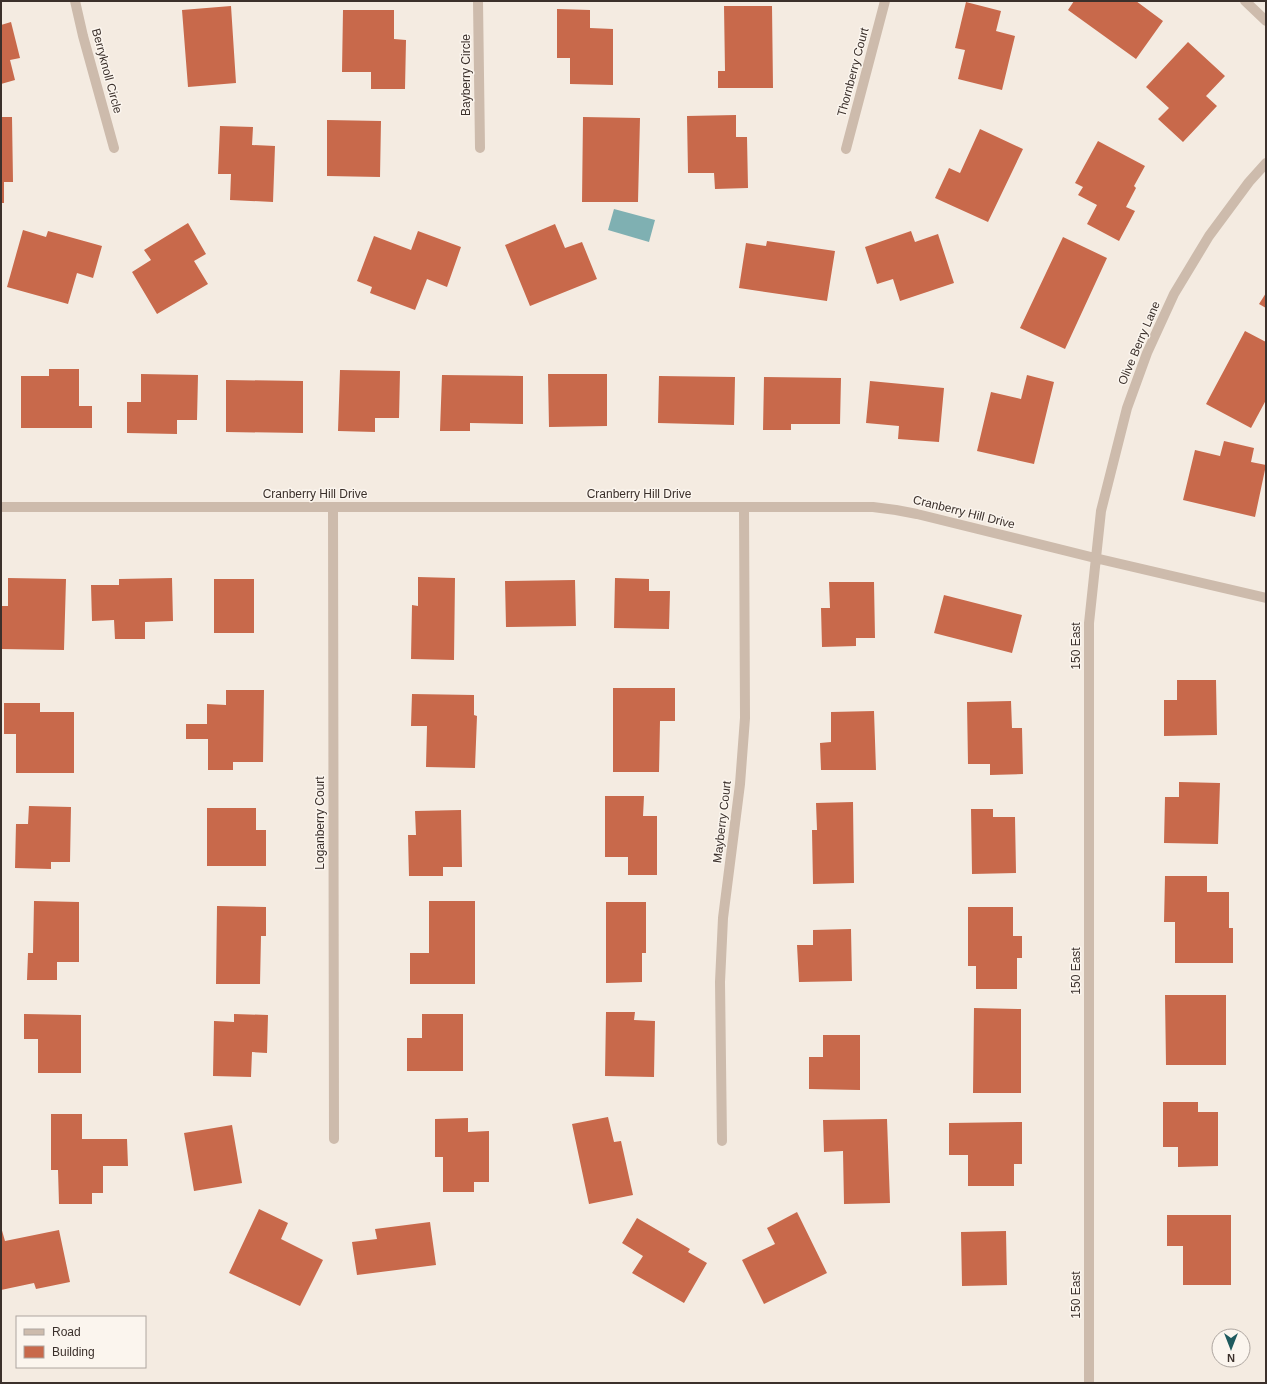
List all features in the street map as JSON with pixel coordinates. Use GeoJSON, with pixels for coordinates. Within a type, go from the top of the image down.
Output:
{"type":"FeatureCollection","features":[{"type":"Feature","properties":{"kind":"street","name":"Berryknoll Circle"},"geometry":{"type":"LineString","coordinates":[[75,1],[83,36],[114,148]]}},
{"type":"Feature","properties":{"kind":"street","name":"Bayberry Circle"},"geometry":{"type":"LineString","coordinates":[[478,1],[480,148]]}},
{"type":"Feature","properties":{"kind":"street","name":"Thornberry Court"},"geometry":{"type":"LineString","coordinates":[[846,149],[885,1]]}},
{"type":"Feature","properties":{"kind":"street"},"geometry":{"type":"LineString","coordinates":[[1245,1],[1266,21]]}},
{"type":"Feature","properties":{"kind":"street","name":"Olive Berry Lane"},"geometry":{"type":"LineString","coordinates":[[1095,558],[1101,511],[1113,461],[1127,408],[1147,353],[1174,294],[1209,236],[1266,163]]}},
{"type":"Feature","properties":{"kind":"street","name":"Cranberry Hill Drive"},"geometry":{"type":"LineString","coordinates":[[1,507],[873,507],[896,510],[1266,598]]}},
{"type":"Feature","properties":{"kind":"street","name":"Loganberry Court"},"geometry":{"type":"LineString","coordinates":[[333,507],[334,1139]]}},
{"type":"Feature","properties":{"kind":"street","name":"Mayberry Court"},"geometry":{"type":"LineString","coordinates":[[722,1141],[720,982],[723,918],[740,784],[745,718],[744,507]]}},
{"type":"Feature","properties":{"kind":"street","name":"150 East"},"geometry":{"type":"LineString","coordinates":[[1089,1383],[1089,623],[1095,558]]}},
{"type":"Feature","properties":{"kind":"water"},"geometry":{"type":"Polygon","coordinates":[[[614,209],[655,220],[649,242],[608,230],[614,209]]]}},
{"type":"Feature","properties":{"kind":"building"},"geometry":{"type":"Polygon","coordinates":[[[1074,1],[1136,1],[1163,21],[1136,59],[1068,10],[1074,1]]]}},
{"type":"Feature","properties":{"kind":"building"},"geometry":{"type":"Polygon","coordinates":[[[966,2],[1001,11],[996,31],[1015,36],[1002,90],[958,79],[965,50],[955,48],[966,2]]]}},
{"type":"Feature","properties":{"kind":"building"},"geometry":{"type":"Polygon","coordinates":[[[231,6],[236,83],[188,87],[182,10],[231,6]]]}},
{"type":"Feature","properties":{"kind":"building"},"geometry":{"type":"Polygon","coordinates":[[[724,6],[772,6],[773,88],[718,88],[718,71],[725,71],[724,6]]]}},
{"type":"Feature","properties":{"kind":"building"},"geometry":{"type":"Polygon","coordinates":[[[557,9],[590,10],[590,28],[613,29],[613,85],[570,84],[570,58],[557,58],[557,9]]]}},
{"type":"Feature","properties":{"kind":"building"},"geometry":{"type":"Polygon","coordinates":[[[343,10],[394,10],[394,39],[406,40],[405,89],[371,89],[371,72],[342,72],[343,10]]]}},
{"type":"Feature","properties":{"kind":"building"},"geometry":{"type":"Polygon","coordinates":[[[11,22],[20,58],[10,60],[15,80],[1,84],[1,25],[11,22]]]}},
{"type":"Feature","properties":{"kind":"building"},"geometry":{"type":"Polygon","coordinates":[[[1188,42],[1225,76],[1206,96],[1217,106],[1183,142],[1158,119],[1169,108],[1146,87],[1188,42]]]}},
{"type":"Feature","properties":{"kind":"building"},"geometry":{"type":"Polygon","coordinates":[[[736,115],[736,137],[747,137],[748,188],[715,189],[714,173],[688,173],[687,116],[736,115]]]}},
{"type":"Feature","properties":{"kind":"building"},"geometry":{"type":"Polygon","coordinates":[[[1,117],[12,117],[13,182],[4,182],[4,203],[1,203],[1,117]]]}},
{"type":"Feature","properties":{"kind":"building"},"geometry":{"type":"Polygon","coordinates":[[[583,117],[640,118],[638,202],[582,202],[583,117]]]}},
{"type":"Feature","properties":{"kind":"building"},"geometry":{"type":"Polygon","coordinates":[[[327,120],[381,121],[380,177],[327,176],[327,120]]]}},
{"type":"Feature","properties":{"kind":"building"},"geometry":{"type":"Polygon","coordinates":[[[220,126],[253,127],[252,145],[275,146],[273,202],[230,200],[231,174],[218,174],[220,126]]]}},
{"type":"Feature","properties":{"kind":"building"},"geometry":{"type":"Polygon","coordinates":[[[980,129],[1023,149],[988,222],[935,198],[949,168],[960,173],[980,129]]]}},
{"type":"Feature","properties":{"kind":"building"},"geometry":{"type":"Polygon","coordinates":[[[1098,141],[1145,166],[1134,186],[1136,188],[1126,207],[1135,211],[1119,241],[1087,224],[1097,205],[1078,195],[1083,187],[1075,183],[1098,141]]]}},
{"type":"Feature","properties":{"kind":"building"},"geometry":{"type":"Polygon","coordinates":[[[188,223],[206,254],[194,261],[208,284],[157,314],[132,272],[151,260],[144,250],[188,223]]]}},
{"type":"Feature","properties":{"kind":"building"},"geometry":{"type":"Polygon","coordinates":[[[555,224],[565,248],[582,242],[597,279],[530,306],[505,245],[555,224]]]}},
{"type":"Feature","properties":{"kind":"building"},"geometry":{"type":"Polygon","coordinates":[[[23,230],[46,237],[48,231],[102,246],[93,278],[77,273],[68,304],[7,287],[23,230]]]}},
{"type":"Feature","properties":{"kind":"building"},"geometry":{"type":"Polygon","coordinates":[[[418,231],[461,247],[447,287],[427,279],[415,310],[370,293],[372,287],[357,281],[374,236],[411,250],[418,231]]]}},
{"type":"Feature","properties":{"kind":"building"},"geometry":{"type":"Polygon","coordinates":[[[911,231],[915,242],[938,234],[954,283],[900,301],[893,279],[877,284],[865,247],[911,231]]]}},
{"type":"Feature","properties":{"kind":"building"},"geometry":{"type":"Polygon","coordinates":[[[1063,237],[1107,258],[1065,349],[1020,328],[1063,237]]]}},
{"type":"Feature","properties":{"kind":"building"},"geometry":{"type":"Polygon","coordinates":[[[767,241],[835,251],[827,301],[739,288],[746,243],[766,246],[767,241]]]}},
{"type":"Feature","properties":{"kind":"building"},"geometry":{"type":"Polygon","coordinates":[[[1266,293],[1266,308],[1259,304],[1266,293]]]}},
{"type":"Feature","properties":{"kind":"building"},"geometry":{"type":"Polygon","coordinates":[[[1245,331],[1266,342],[1266,400],[1251,428],[1206,404],[1245,331]]]}},
{"type":"Feature","properties":{"kind":"building"},"geometry":{"type":"Polygon","coordinates":[[[49,369],[79,369],[79,406],[92,406],[92,428],[21,428],[21,376],[49,376],[49,369]]]}},
{"type":"Feature","properties":{"kind":"building"},"geometry":{"type":"Polygon","coordinates":[[[340,370],[400,371],[399,418],[375,418],[375,432],[338,431],[340,370]]]}},
{"type":"Feature","properties":{"kind":"building"},"geometry":{"type":"Polygon","coordinates":[[[141,374],[198,375],[197,420],[177,420],[177,434],[127,433],[127,402],[141,402],[141,374]]]}},
{"type":"Feature","properties":{"kind":"building"},"geometry":{"type":"Polygon","coordinates":[[[548,374],[607,374],[607,426],[549,427],[548,374]]]}},
{"type":"Feature","properties":{"kind":"building"},"geometry":{"type":"Polygon","coordinates":[[[442,375],[523,376],[523,424],[470,423],[470,431],[440,431],[442,375]]]}},
{"type":"Feature","properties":{"kind":"building"},"geometry":{"type":"Polygon","coordinates":[[[1027,375],[1054,382],[1034,464],[977,451],[991,392],[1021,399],[1027,375]]]}},
{"type":"Feature","properties":{"kind":"building"},"geometry":{"type":"Polygon","coordinates":[[[659,376],[735,377],[734,425],[658,423],[659,376]]]}},
{"type":"Feature","properties":{"kind":"building"},"geometry":{"type":"Polygon","coordinates":[[[764,377],[841,378],[840,424],[791,424],[791,430],[763,430],[764,377]]]}},
{"type":"Feature","properties":{"kind":"building"},"geometry":{"type":"Polygon","coordinates":[[[226,380],[303,381],[303,433],[226,432],[226,380]]]}},
{"type":"Feature","properties":{"kind":"building"},"geometry":{"type":"Polygon","coordinates":[[[870,381],[944,388],[939,442],[898,439],[899,426],[866,423],[870,381]]]}},
{"type":"Feature","properties":{"kind":"building"},"geometry":{"type":"Polygon","coordinates":[[[1224,441],[1254,448],[1251,462],[1266,465],[1255,517],[1183,500],[1195,450],[1220,456],[1224,441]]]}},
{"type":"Feature","properties":{"kind":"building"},"geometry":{"type":"Polygon","coordinates":[[[418,577],[455,578],[454,660],[411,659],[412,605],[418,606],[418,577]]]}},
{"type":"Feature","properties":{"kind":"building"},"geometry":{"type":"Polygon","coordinates":[[[8,578],[66,579],[64,650],[1,649],[1,606],[8,606],[8,578]]]}},
{"type":"Feature","properties":{"kind":"building"},"geometry":{"type":"Polygon","coordinates":[[[172,578],[173,621],[145,622],[145,639],[115,639],[114,620],[92,621],[91,585],[119,585],[119,579],[172,578]]]}},
{"type":"Feature","properties":{"kind":"building"},"geometry":{"type":"Polygon","coordinates":[[[615,578],[649,579],[649,591],[670,591],[669,629],[614,628],[615,578]]]}},
{"type":"Feature","properties":{"kind":"building"},"geometry":{"type":"Polygon","coordinates":[[[214,579],[254,579],[254,633],[214,633],[214,579]]]}},
{"type":"Feature","properties":{"kind":"building"},"geometry":{"type":"Polygon","coordinates":[[[575,580],[576,626],[506,627],[505,581],[575,580]]]}},
{"type":"Feature","properties":{"kind":"building"},"geometry":{"type":"Polygon","coordinates":[[[829,582],[874,582],[875,638],[856,638],[856,646],[822,647],[821,608],[830,608],[829,582]]]}},
{"type":"Feature","properties":{"kind":"building"},"geometry":{"type":"Polygon","coordinates":[[[944,595],[1022,615],[1012,653],[934,633],[944,595]]]}},
{"type":"Feature","properties":{"kind":"building"},"geometry":{"type":"Polygon","coordinates":[[[1177,680],[1216,680],[1217,735],[1164,736],[1164,700],[1177,700],[1177,680]]]}},
{"type":"Feature","properties":{"kind":"building"},"geometry":{"type":"Polygon","coordinates":[[[613,688],[675,688],[675,721],[660,721],[659,772],[613,772],[613,688]]]}},
{"type":"Feature","properties":{"kind":"building"},"geometry":{"type":"Polygon","coordinates":[[[226,690],[264,690],[263,762],[233,762],[233,770],[208,770],[208,739],[186,739],[186,724],[207,724],[207,704],[226,705],[226,690]]]}},
{"type":"Feature","properties":{"kind":"building"},"geometry":{"type":"Polygon","coordinates":[[[412,694],[474,695],[474,715],[477,716],[475,768],[426,767],[427,726],[411,726],[412,694]]]}},
{"type":"Feature","properties":{"kind":"building"},"geometry":{"type":"Polygon","coordinates":[[[1011,701],[1012,728],[1022,728],[1023,774],[990,775],[990,764],[968,764],[967,702],[1011,701]]]}},
{"type":"Feature","properties":{"kind":"building"},"geometry":{"type":"Polygon","coordinates":[[[4,703],[40,703],[40,712],[74,712],[74,773],[16,773],[16,734],[4,734],[4,703]]]}},
{"type":"Feature","properties":{"kind":"building"},"geometry":{"type":"Polygon","coordinates":[[[874,711],[876,770],[821,770],[820,743],[831,742],[831,712],[874,711]]]}},
{"type":"Feature","properties":{"kind":"building"},"geometry":{"type":"Polygon","coordinates":[[[1179,782],[1220,783],[1218,844],[1164,843],[1165,797],[1179,797],[1179,782]]]}},
{"type":"Feature","properties":{"kind":"building"},"geometry":{"type":"Polygon","coordinates":[[[605,796],[644,796],[643,816],[657,816],[657,875],[628,875],[628,857],[605,857],[605,796]]]}},
{"type":"Feature","properties":{"kind":"building"},"geometry":{"type":"Polygon","coordinates":[[[853,802],[854,883],[813,884],[812,830],[817,830],[816,803],[853,802]]]}},
{"type":"Feature","properties":{"kind":"building"},"geometry":{"type":"Polygon","coordinates":[[[29,806],[71,807],[70,862],[51,862],[51,869],[15,868],[16,824],[28,824],[29,806]]]}},
{"type":"Feature","properties":{"kind":"building"},"geometry":{"type":"Polygon","coordinates":[[[207,808],[256,808],[256,830],[266,830],[266,866],[207,866],[207,808]]]}},
{"type":"Feature","properties":{"kind":"building"},"geometry":{"type":"Polygon","coordinates":[[[971,809],[993,809],[993,817],[1015,817],[1016,873],[972,874],[971,809]]]}},
{"type":"Feature","properties":{"kind":"building"},"geometry":{"type":"Polygon","coordinates":[[[461,810],[462,867],[443,867],[443,876],[409,876],[408,835],[416,835],[415,811],[461,810]]]}},
{"type":"Feature","properties":{"kind":"building"},"geometry":{"type":"Polygon","coordinates":[[[1165,876],[1207,876],[1207,892],[1229,892],[1229,928],[1233,928],[1233,963],[1175,963],[1175,922],[1164,922],[1165,876]]]}},
{"type":"Feature","properties":{"kind":"building"},"geometry":{"type":"Polygon","coordinates":[[[34,901],[79,902],[79,962],[57,962],[57,980],[27,980],[28,953],[33,953],[34,901]]]}},
{"type":"Feature","properties":{"kind":"building"},"geometry":{"type":"Polygon","coordinates":[[[429,901],[475,901],[475,984],[410,984],[410,953],[429,953],[429,901]]]}},
{"type":"Feature","properties":{"kind":"building"},"geometry":{"type":"Polygon","coordinates":[[[606,902],[646,902],[646,953],[642,953],[642,982],[606,983],[606,902]]]}},
{"type":"Feature","properties":{"kind":"building"},"geometry":{"type":"Polygon","coordinates":[[[217,906],[266,907],[266,936],[261,936],[260,984],[216,984],[217,906]]]}},
{"type":"Feature","properties":{"kind":"building"},"geometry":{"type":"Polygon","coordinates":[[[968,907],[1013,907],[1013,936],[1022,936],[1022,958],[1017,958],[1017,989],[976,989],[976,966],[968,966],[968,907]]]}},
{"type":"Feature","properties":{"kind":"building"},"geometry":{"type":"Polygon","coordinates":[[[851,929],[852,981],[799,982],[797,945],[813,945],[813,930],[851,929]]]}},
{"type":"Feature","properties":{"kind":"building"},"geometry":{"type":"Polygon","coordinates":[[[1165,995],[1226,995],[1226,1065],[1166,1065],[1165,995]]]}},
{"type":"Feature","properties":{"kind":"building"},"geometry":{"type":"Polygon","coordinates":[[[974,1008],[1021,1009],[1021,1093],[973,1093],[974,1008]]]}},
{"type":"Feature","properties":{"kind":"building"},"geometry":{"type":"Polygon","coordinates":[[[606,1012],[635,1012],[634,1020],[655,1021],[654,1077],[605,1076],[606,1012]]]}},
{"type":"Feature","properties":{"kind":"building"},"geometry":{"type":"Polygon","coordinates":[[[24,1014],[81,1015],[81,1073],[38,1073],[38,1039],[24,1039],[24,1014]]]}},
{"type":"Feature","properties":{"kind":"building"},"geometry":{"type":"Polygon","coordinates":[[[234,1014],[268,1015],[267,1053],[252,1052],[251,1077],[213,1076],[214,1021],[234,1022],[234,1014]]]}},
{"type":"Feature","properties":{"kind":"building"},"geometry":{"type":"Polygon","coordinates":[[[422,1014],[463,1014],[463,1071],[407,1071],[407,1038],[422,1038],[422,1014]]]}},
{"type":"Feature","properties":{"kind":"building"},"geometry":{"type":"Polygon","coordinates":[[[823,1035],[860,1035],[860,1090],[809,1089],[809,1057],[823,1057],[823,1035]]]}},
{"type":"Feature","properties":{"kind":"building"},"geometry":{"type":"Polygon","coordinates":[[[1163,1102],[1198,1102],[1198,1112],[1218,1112],[1218,1166],[1178,1167],[1178,1147],[1163,1147],[1163,1102]]]}},
{"type":"Feature","properties":{"kind":"building"},"geometry":{"type":"Polygon","coordinates":[[[51,1114],[82,1114],[82,1139],[127,1139],[128,1166],[103,1166],[103,1193],[92,1193],[92,1204],[59,1204],[58,1170],[51,1170],[51,1114]]]}},
{"type":"Feature","properties":{"kind":"building"},"geometry":{"type":"Polygon","coordinates":[[[608,1117],[614,1142],[621,1141],[633,1195],[589,1204],[572,1124],[608,1117]]]}},
{"type":"Feature","properties":{"kind":"building"},"geometry":{"type":"Polygon","coordinates":[[[468,1118],[468,1132],[489,1131],[489,1182],[474,1182],[474,1192],[443,1192],[443,1157],[435,1157],[435,1119],[468,1118]]]}},
{"type":"Feature","properties":{"kind":"building"},"geometry":{"type":"Polygon","coordinates":[[[887,1119],[890,1203],[844,1204],[843,1151],[824,1152],[823,1120],[887,1119]]]}},
{"type":"Feature","properties":{"kind":"building"},"geometry":{"type":"Polygon","coordinates":[[[1022,1122],[1022,1164],[1014,1164],[1014,1186],[968,1186],[968,1155],[949,1155],[949,1123],[1022,1122]]]}},
{"type":"Feature","properties":{"kind":"building"},"geometry":{"type":"Polygon","coordinates":[[[232,1125],[242,1183],[194,1191],[184,1133],[232,1125]]]}},
{"type":"Feature","properties":{"kind":"building"},"geometry":{"type":"Polygon","coordinates":[[[259,1209],[288,1223],[281,1239],[323,1260],[300,1306],[229,1273],[259,1209]]]}},
{"type":"Feature","properties":{"kind":"building"},"geometry":{"type":"Polygon","coordinates":[[[797,1212],[827,1273],[764,1304],[742,1260],[775,1244],[767,1228],[797,1212]]]}},
{"type":"Feature","properties":{"kind":"building"},"geometry":{"type":"Polygon","coordinates":[[[1167,1215],[1231,1215],[1231,1285],[1183,1285],[1183,1246],[1167,1246],[1167,1215]]]}},
{"type":"Feature","properties":{"kind":"building"},"geometry":{"type":"Polygon","coordinates":[[[637,1218],[690,1249],[688,1252],[707,1263],[684,1303],[632,1273],[643,1256],[622,1243],[637,1218]]]}},
{"type":"Feature","properties":{"kind":"building"},"geometry":{"type":"Polygon","coordinates":[[[430,1222],[436,1265],[357,1275],[352,1242],[377,1239],[375,1229],[430,1222]]]}},
{"type":"Feature","properties":{"kind":"building"},"geometry":{"type":"Polygon","coordinates":[[[1,1227],[5,1241],[59,1230],[70,1282],[36,1289],[34,1283],[1,1290],[1,1227]]]}},
{"type":"Feature","properties":{"kind":"building"},"geometry":{"type":"Polygon","coordinates":[[[1006,1231],[1007,1285],[962,1286],[961,1232],[1006,1231]]]}}]}
